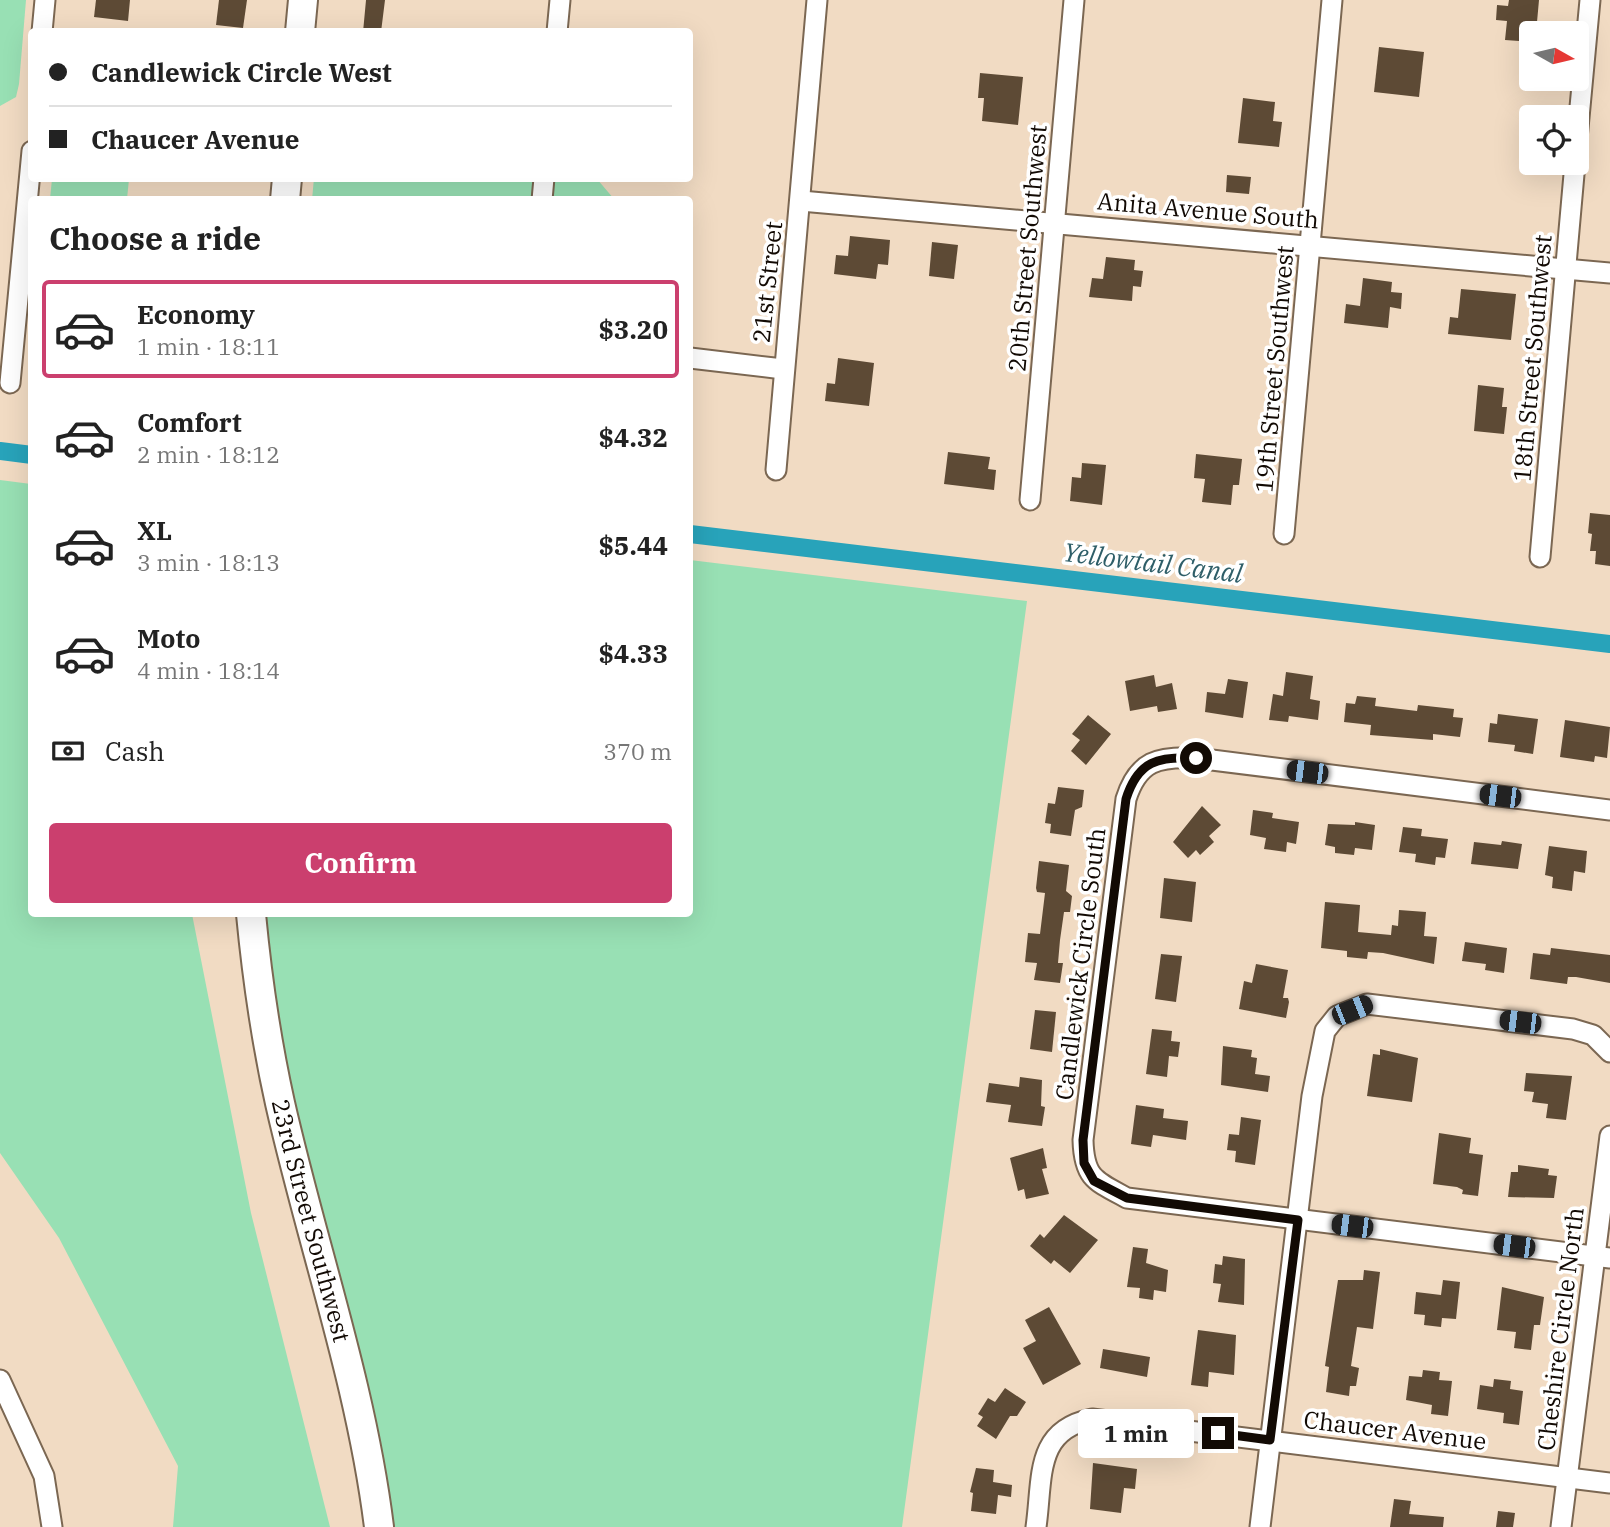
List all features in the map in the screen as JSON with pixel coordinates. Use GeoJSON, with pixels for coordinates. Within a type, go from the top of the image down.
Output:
{"type":"FeatureCollection","features":[{"type":"Feature","properties":{"kind":"street"},"geometry":{"type":"LineString","coordinates":[[43,28],[45,0]]}},
{"type":"Feature","properties":{"kind":"street"},"geometry":{"type":"LineString","coordinates":[[300,28],[303,0]]}},
{"type":"Feature","properties":{"kind":"street"},"geometry":{"type":"LineString","coordinates":[[557,28],[560,0]]}},
{"type":"Feature","properties":{"kind":"street","name":"21st Street"},"geometry":{"type":"LineString","coordinates":[[775,470],[817,0]]}},
{"type":"Feature","properties":{"kind":"street","name":"20th Street Southwest"},"geometry":{"type":"LineString","coordinates":[[1030,500],[1074,0]]}},
{"type":"Feature","properties":{"kind":"street","name":"19th Street Southwest"},"geometry":{"type":"LineString","coordinates":[[1284,534],[1332,0]]}},
{"type":"Feature","properties":{"kind":"street"},"geometry":{"type":"LineString","coordinates":[[1580,105],[1590,0]]}},
{"type":"Feature","properties":{"kind":"street","name":"18th Street Southwest"},"geometry":{"type":"LineString","coordinates":[[1540,557],[1573,175]]}},
{"type":"Feature","properties":{"kind":"street"},"geometry":{"type":"LineString","coordinates":[[10,383],[29,182]]}},
{"type":"Feature","properties":{"kind":"street","name":"Anita Avenue South"},"geometry":{"type":"LineString","coordinates":[[801,201],[1610,272]]}},
{"type":"Feature","properties":{"kind":"street"},"geometry":{"type":"LineString","coordinates":[[693,358],[783,369]]}},
{"type":"Feature","properties":{"kind":"street","name":"Candlewick Circle South"},"geometry":{"type":"LineString","coordinates":[[1298,1220],[1127,1198],[1094,1181],[1084,1163],[1083,1140],[1126,799],[1133,779],[1154,760],[1172,757],[1196,758],[1610,810]]}},
{"type":"Feature","properties":{"kind":"street","name":"23rd Street Southwest"},"geometry":{"type":"LineString","coordinates":[[251,917],[262,1007],[280,1102],[356,1392],[379,1527]]}},
{"type":"Feature","properties":{"kind":"street"},"geometry":{"type":"LineString","coordinates":[[1259,1527],[1312,1096],[1325,1031],[1337,1016],[1367,1004],[1573,1029],[1593,1035],[1609,1050]]}},
{"type":"Feature","properties":{"kind":"street","name":"Cheshire Circle North"},"geometry":{"type":"LineString","coordinates":[[1561,1527],[1602,1257],[1610,1136]]}},
{"type":"Feature","properties":{"kind":"street"},"geometry":{"type":"LineString","coordinates":[[1298,1220],[1602,1257]]}},
{"type":"Feature","properties":{"kind":"street"},"geometry":{"type":"LineString","coordinates":[[0,1380],[44,1476],[52,1527]]}},
{"type":"Feature","properties":{"kind":"street","name":"Chaucer Avenue"},"geometry":{"type":"LineString","coordinates":[[1036,1527],[1046,1452],[1054,1436],[1071,1423],[1091,1419],[1610,1483]]}},
{"type":"Feature","properties":{"kind":"green space"},"geometry":{"type":"Polygon","coordinates":[[[0,0],[26,0],[16,97],[0,106],[0,0]]]}},
{"type":"Feature","properties":{"kind":"green space"},"geometry":{"type":"Polygon","coordinates":[[[52,182],[129,182],[127,196],[50,196],[52,182]]]}},
{"type":"Feature","properties":{"kind":"green space"},"geometry":{"type":"Polygon","coordinates":[[[314,182],[600,182],[611,196],[312,196],[314,182]]]}},
{"type":"Feature","properties":{"kind":"green space"},"geometry":{"type":"Polygon","coordinates":[[[0,480],[28,484],[28,917],[193,917],[251,1213],[330,1527],[173,1527],[178,1466],[59,1238],[0,1153],[0,480]]]}},
{"type":"Feature","properties":{"kind":"green space"},"geometry":{"type":"Polygon","coordinates":[[[693,560],[1027,601],[902,1527],[390,1527],[290,1100],[261,917],[693,917],[693,560]]]}},
{"type":"Feature","properties":{"kind":"building"},"geometry":{"type":"Polygon","coordinates":[[[96,0],[130,0],[128,21],[94,17],[96,0]]]}},
{"type":"Feature","properties":{"kind":"building"},"geometry":{"type":"Polygon","coordinates":[[[219,0],[247,0],[243,28],[216,25],[219,0]]]}},
{"type":"Feature","properties":{"kind":"building"},"geometry":{"type":"Polygon","coordinates":[[[366,0],[385,0],[382,28],[363,28],[366,0]]]}},
{"type":"Feature","properties":{"kind":"building"},"geometry":{"type":"Polygon","coordinates":[[[1509,0],[1539,0],[1537,21],[1519,21],[1519,41],[1505,40],[1507,21],[1496,20],[1497,5],[1508,6],[1509,0]]]}},
{"type":"Feature","properties":{"kind":"building"},"geometry":{"type":"Polygon","coordinates":[[[1379,47],[1424,52],[1419,97],[1374,92],[1379,47]]]}},
{"type":"Feature","properties":{"kind":"building"},"geometry":{"type":"Polygon","coordinates":[[[980,73],[1023,77],[1018,125],[982,121],[984,98],[978,98],[980,73]]]}},
{"type":"Feature","properties":{"kind":"building"},"geometry":{"type":"Polygon","coordinates":[[[1243,98],[1275,102],[1273,121],[1282,122],[1279,147],[1238,143],[1243,98]]]}},
{"type":"Feature","properties":{"kind":"building"},"geometry":{"type":"Polygon","coordinates":[[[1227,175],[1251,177],[1249,194],[1226,192],[1227,175]]]}},
{"type":"Feature","properties":{"kind":"building"},"geometry":{"type":"Polygon","coordinates":[[[850,236],[890,240],[888,265],[878,264],[876,279],[834,274],[836,255],[848,256],[850,236]]]}},
{"type":"Feature","properties":{"kind":"building"},"geometry":{"type":"Polygon","coordinates":[[[932,242],[958,245],[954,279],[929,276],[932,242]]]}},
{"type":"Feature","properties":{"kind":"building"},"geometry":{"type":"Polygon","coordinates":[[[1106,257],[1135,260],[1134,270],[1143,271],[1141,287],[1133,286],[1132,301],[1089,297],[1092,278],[1103,279],[1106,257]]]}},
{"type":"Feature","properties":{"kind":"building"},"geometry":{"type":"Polygon","coordinates":[[[1363,278],[1392,282],[1391,292],[1402,293],[1401,309],[1390,307],[1388,328],[1344,323],[1346,304],[1360,306],[1363,278]]]}},
{"type":"Feature","properties":{"kind":"building"},"geometry":{"type":"Polygon","coordinates":[[[1461,289],[1516,294],[1511,340],[1448,334],[1450,317],[1458,318],[1461,289]]]}},
{"type":"Feature","properties":{"kind":"building"},"geometry":{"type":"Polygon","coordinates":[[[838,358],[874,363],[869,406],[825,401],[827,383],[835,384],[838,358]]]}},
{"type":"Feature","properties":{"kind":"building"},"geometry":{"type":"Polygon","coordinates":[[[1478,385],[1504,388],[1502,407],[1507,407],[1504,434],[1474,431],[1478,385]]]}},
{"type":"Feature","properties":{"kind":"building"},"geometry":{"type":"Polygon","coordinates":[[[948,452],[990,457],[988,469],[996,470],[994,490],[944,484],[948,452]]]}},
{"type":"Feature","properties":{"kind":"building"},"geometry":{"type":"Polygon","coordinates":[[[1196,454],[1242,459],[1239,485],[1233,485],[1231,505],[1202,502],[1205,479],[1194,478],[1196,454]]]}},
{"type":"Feature","properties":{"kind":"building"},"geometry":{"type":"Polygon","coordinates":[[[1082,463],[1106,465],[1102,505],[1070,501],[1072,477],[1081,478],[1082,463]]]}},
{"type":"Feature","properties":{"kind":"building"},"geometry":{"type":"Polygon","coordinates":[[[1590,513],[1610,515],[1610,566],[1595,564],[1596,551],[1590,551],[1590,513]]]}},
{"type":"Feature","properties":{"kind":"building"},"geometry":{"type":"Polygon","coordinates":[[[1286,672],[1313,676],[1310,699],[1320,701],[1318,720],[1289,716],[1288,722],[1269,720],[1273,694],[1283,696],[1286,672]]]}},
{"type":"Feature","properties":{"kind":"building"},"geometry":{"type":"Polygon","coordinates":[[[1154,675],[1156,687],[1172,683],[1177,709],[1158,712],[1157,706],[1130,711],[1125,681],[1154,675]]]}},
{"type":"Feature","properties":{"kind":"building"},"geometry":{"type":"Polygon","coordinates":[[[1228,679],[1248,682],[1243,718],[1205,712],[1207,692],[1225,694],[1228,679]]]}},
{"type":"Feature","properties":{"kind":"building"},"geometry":{"type":"Polygon","coordinates":[[[1357,696],[1376,698],[1375,706],[1417,711],[1418,705],[1454,709],[1453,717],[1463,718],[1460,737],[1433,734],[1433,740],[1370,735],[1371,725],[1344,722],[1346,703],[1355,704],[1357,696]]]}},
{"type":"Feature","properties":{"kind":"building"},"geometry":{"type":"Polygon","coordinates":[[[1498,714],[1538,719],[1533,754],[1514,751],[1515,745],[1488,742],[1490,723],[1497,724],[1498,714]]]}},
{"type":"Feature","properties":{"kind":"building"},"geometry":{"type":"Polygon","coordinates":[[[1088,715],[1111,734],[1086,765],[1071,751],[1080,740],[1072,734],[1088,715]]]}},
{"type":"Feature","properties":{"kind":"building"},"geometry":{"type":"Polygon","coordinates":[[[1565,720],[1610,727],[1607,758],[1595,756],[1594,762],[1560,757],[1565,720]]]}},
{"type":"Feature","properties":{"kind":"building"},"geometry":{"type":"Polygon","coordinates":[[[1058,787],[1084,790],[1082,807],[1075,810],[1071,836],[1050,833],[1051,824],[1045,823],[1048,803],[1055,804],[1058,787]]]}},
{"type":"Feature","properties":{"kind":"building"},"geometry":{"type":"Polygon","coordinates":[[[1202,806],[1221,825],[1209,836],[1214,842],[1200,855],[1196,850],[1188,858],[1173,842],[1202,806]]]}},
{"type":"Feature","properties":{"kind":"building"},"geometry":{"type":"Polygon","coordinates":[[[1253,810],[1273,813],[1272,818],[1299,822],[1296,844],[1287,842],[1286,852],[1264,849],[1266,838],[1250,835],[1253,810]]]}},
{"type":"Feature","properties":{"kind":"building"},"geometry":{"type":"Polygon","coordinates":[[[1355,822],[1375,825],[1372,850],[1355,848],[1354,855],[1335,853],[1335,847],[1325,845],[1328,824],[1355,825],[1355,822]]]}},
{"type":"Feature","properties":{"kind":"building"},"geometry":{"type":"Polygon","coordinates":[[[1403,827],[1422,829],[1421,836],[1448,839],[1445,858],[1436,857],[1435,865],[1415,862],[1416,854],[1399,852],[1403,827]]]}},
{"type":"Feature","properties":{"kind":"building"},"geometry":{"type":"Polygon","coordinates":[[[1502,841],[1522,844],[1518,869],[1471,864],[1474,842],[1501,845],[1502,841]]]}},
{"type":"Feature","properties":{"kind":"building"},"geometry":{"type":"Polygon","coordinates":[[[1549,846],[1587,851],[1585,873],[1574,871],[1572,891],[1552,888],[1553,877],[1545,875],[1549,846]]]}},
{"type":"Feature","properties":{"kind":"building"},"geometry":{"type":"Polygon","coordinates":[[[1039,861],[1069,865],[1066,891],[1072,896],[1070,912],[1064,912],[1060,940],[1058,963],[1063,963],[1060,983],[1034,980],[1037,963],[1025,962],[1028,933],[1040,934],[1045,893],[1037,892],[1036,888],[1039,861]]]}},
{"type":"Feature","properties":{"kind":"building"},"geometry":{"type":"Polygon","coordinates":[[[1164,878],[1196,882],[1192,922],[1160,918],[1164,878]]]}},
{"type":"Feature","properties":{"kind":"building"},"geometry":{"type":"Polygon","coordinates":[[[1325,902],[1360,905],[1358,932],[1391,935],[1392,925],[1398,926],[1399,910],[1426,912],[1424,936],[1437,937],[1434,964],[1383,953],[1368,952],[1367,959],[1347,957],[1347,951],[1321,948],[1325,902]]]}},
{"type":"Feature","properties":{"kind":"building"},"geometry":{"type":"Polygon","coordinates":[[[1465,942],[1507,948],[1504,973],[1485,970],[1486,964],[1462,961],[1465,942]]]}},
{"type":"Feature","properties":{"kind":"building"},"geometry":{"type":"Polygon","coordinates":[[[1551,948],[1610,955],[1610,983],[1576,977],[1568,977],[1567,984],[1530,979],[1533,953],[1550,955],[1551,948]]]}},
{"type":"Feature","properties":{"kind":"building"},"geometry":{"type":"Polygon","coordinates":[[[1161,954],[1182,956],[1176,1002],[1155,999],[1161,954]]]}},
{"type":"Feature","properties":{"kind":"building"},"geometry":{"type":"Polygon","coordinates":[[[1256,964],[1288,970],[1283,998],[1288,998],[1289,1002],[1286,1018],[1239,1009],[1244,981],[1252,983],[1256,964]]]}},
{"type":"Feature","properties":{"kind":"building"},"geometry":{"type":"Polygon","coordinates":[[[1035,1010],[1056,1012],[1052,1052],[1030,1049],[1035,1010]]]}},
{"type":"Feature","properties":{"kind":"building"},"geometry":{"type":"Polygon","coordinates":[[[1152,1029],[1172,1031],[1171,1041],[1180,1042],[1178,1057],[1169,1056],[1167,1077],[1146,1074],[1152,1029]]]}},
{"type":"Feature","properties":{"kind":"building"},"geometry":{"type":"Polygon","coordinates":[[[1223,1046],[1252,1050],[1251,1057],[1257,1058],[1255,1074],[1270,1076],[1268,1092],[1221,1085],[1223,1046]]]}},
{"type":"Feature","properties":{"kind":"building"},"geometry":{"type":"Polygon","coordinates":[[[1380,1049],[1418,1058],[1412,1102],[1367,1096],[1373,1054],[1380,1055],[1380,1049]]]}},
{"type":"Feature","properties":{"kind":"building"},"geometry":{"type":"Polygon","coordinates":[[[1526,1073],[1572,1076],[1566,1120],[1546,1118],[1548,1104],[1532,1102],[1534,1092],[1524,1091],[1526,1073]]]}},
{"type":"Feature","properties":{"kind":"building"},"geometry":{"type":"Polygon","coordinates":[[[1020,1077],[1042,1080],[1041,1106],[1045,1107],[1042,1126],[1008,1122],[1011,1105],[986,1102],[989,1083],[1019,1087],[1020,1077]]]}},
{"type":"Feature","properties":{"kind":"building"},"geometry":{"type":"Polygon","coordinates":[[[1136,1105],[1164,1109],[1163,1118],[1188,1121],[1186,1140],[1153,1135],[1151,1147],[1131,1144],[1136,1105]]]}},
{"type":"Feature","properties":{"kind":"building"},"geometry":{"type":"Polygon","coordinates":[[[1241,1117],[1261,1120],[1255,1165],[1235,1162],[1236,1151],[1227,1150],[1229,1134],[1239,1135],[1241,1117]]]}},
{"type":"Feature","properties":{"kind":"building"},"geometry":{"type":"Polygon","coordinates":[[[1439,1133],[1471,1138],[1469,1153],[1483,1155],[1478,1196],[1462,1194],[1463,1190],[1457,1187],[1433,1184],[1439,1133]]]}},
{"type":"Feature","properties":{"kind":"building"},"geometry":{"type":"Polygon","coordinates":[[[1043,1148],[1047,1168],[1042,1169],[1049,1194],[1026,1199],[1024,1189],[1018,1191],[1010,1158],[1043,1148]]]}},
{"type":"Feature","properties":{"kind":"building"},"geometry":{"type":"Polygon","coordinates":[[[1518,1165],[1549,1169],[1548,1175],[1557,1176],[1554,1198],[1508,1197],[1511,1172],[1518,1172],[1518,1165]]]}},
{"type":"Feature","properties":{"kind":"building"},"geometry":{"type":"Polygon","coordinates":[[[1064,1215],[1098,1240],[1070,1273],[1054,1260],[1051,1264],[1030,1246],[1040,1234],[1044,1238],[1064,1215]]]}},
{"type":"Feature","properties":{"kind":"building"},"geometry":{"type":"Polygon","coordinates":[[[1133,1247],[1148,1249],[1146,1263],[1168,1270],[1166,1292],[1154,1290],[1153,1300],[1139,1298],[1140,1288],[1127,1287],[1133,1247]]]}},
{"type":"Feature","properties":{"kind":"building"},"geometry":{"type":"Polygon","coordinates":[[[1223,1256],[1245,1259],[1244,1305],[1218,1302],[1221,1284],[1213,1283],[1215,1264],[1222,1265],[1223,1256]]]}},
{"type":"Feature","properties":{"kind":"building"},"geometry":{"type":"Polygon","coordinates":[[[1364,1270],[1380,1272],[1373,1329],[1357,1327],[1351,1366],[1359,1368],[1356,1386],[1350,1386],[1349,1396],[1326,1392],[1329,1367],[1325,1366],[1338,1280],[1363,1280],[1364,1270]]]}},
{"type":"Feature","properties":{"kind":"building"},"geometry":{"type":"Polygon","coordinates":[[[1443,1280],[1460,1282],[1456,1319],[1442,1318],[1441,1327],[1424,1325],[1425,1315],[1414,1314],[1416,1292],[1441,1295],[1443,1280]]]}},
{"type":"Feature","properties":{"kind":"building"},"geometry":{"type":"Polygon","coordinates":[[[1502,1287],[1544,1297],[1540,1325],[1534,1325],[1531,1350],[1514,1348],[1516,1332],[1497,1330],[1502,1287]]]}},
{"type":"Feature","properties":{"kind":"building"},"geometry":{"type":"Polygon","coordinates":[[[1049,1307],[1081,1364],[1043,1385],[1023,1348],[1036,1341],[1025,1320],[1049,1307]]]}},
{"type":"Feature","properties":{"kind":"building"},"geometry":{"type":"Polygon","coordinates":[[[1198,1330],[1236,1335],[1234,1375],[1209,1372],[1208,1387],[1191,1385],[1198,1330]]]}},
{"type":"Feature","properties":{"kind":"building"},"geometry":{"type":"Polygon","coordinates":[[[1103,1349],[1150,1357],[1147,1377],[1100,1368],[1103,1349]]]}},
{"type":"Feature","properties":{"kind":"building"},"geometry":{"type":"Polygon","coordinates":[[[1423,1370],[1440,1372],[1439,1380],[1452,1381],[1448,1416],[1431,1414],[1432,1405],[1406,1400],[1409,1376],[1422,1377],[1423,1370]]]}},
{"type":"Feature","properties":{"kind":"building"},"geometry":{"type":"Polygon","coordinates":[[[1494,1379],[1511,1381],[1510,1389],[1523,1391],[1519,1425],[1503,1423],[1504,1413],[1477,1409],[1480,1385],[1493,1387],[1494,1379]]]}},
{"type":"Feature","properties":{"kind":"building"},"geometry":{"type":"Polygon","coordinates":[[[1005,1388],[1026,1402],[1017,1416],[1010,1416],[996,1439],[977,1426],[983,1417],[978,1414],[988,1398],[995,1402],[1005,1388]]]}},
{"type":"Feature","properties":{"kind":"building"},"geometry":{"type":"Polygon","coordinates":[[[1093,1463],[1137,1469],[1135,1489],[1124,1488],[1121,1513],[1090,1509],[1093,1463]]]}},
{"type":"Feature","properties":{"kind":"building"},"geometry":{"type":"Polygon","coordinates":[[[976,1468],[994,1470],[993,1482],[1012,1485],[1011,1497],[998,1495],[996,1514],[971,1511],[973,1493],[970,1492],[976,1468]]]}},
{"type":"Feature","properties":{"kind":"building"},"geometry":{"type":"Polygon","coordinates":[[[1394,1499],[1411,1501],[1409,1514],[1444,1517],[1443,1527],[1390,1527],[1394,1499]]]}},
{"type":"Feature","properties":{"kind":"building"},"geometry":{"type":"Polygon","coordinates":[[[1498,1511],[1515,1513],[1513,1527],[1496,1527],[1498,1511]]]}},
{"type":"Feature","properties":{"kind":"waterway","name":"Yellowtail Canal"},"geometry":{"type":"LineString","coordinates":[[0,451],[28,454]]}},
{"type":"Feature","properties":{"kind":"waterway","name":"Yellowtail Canal"},"geometry":{"type":"LineString","coordinates":[[693,534],[1610,644]]}},
{"type":"Feature","properties":{"kind":"route"},"geometry":{"type":"LineString","coordinates":[[1196,758],[1172,757],[1154,760],[1133,779],[1126,799],[1083,1140],[1084,1163],[1094,1181],[1127,1198],[1298,1220],[1270,1440],[1218,1433]]}}]}
